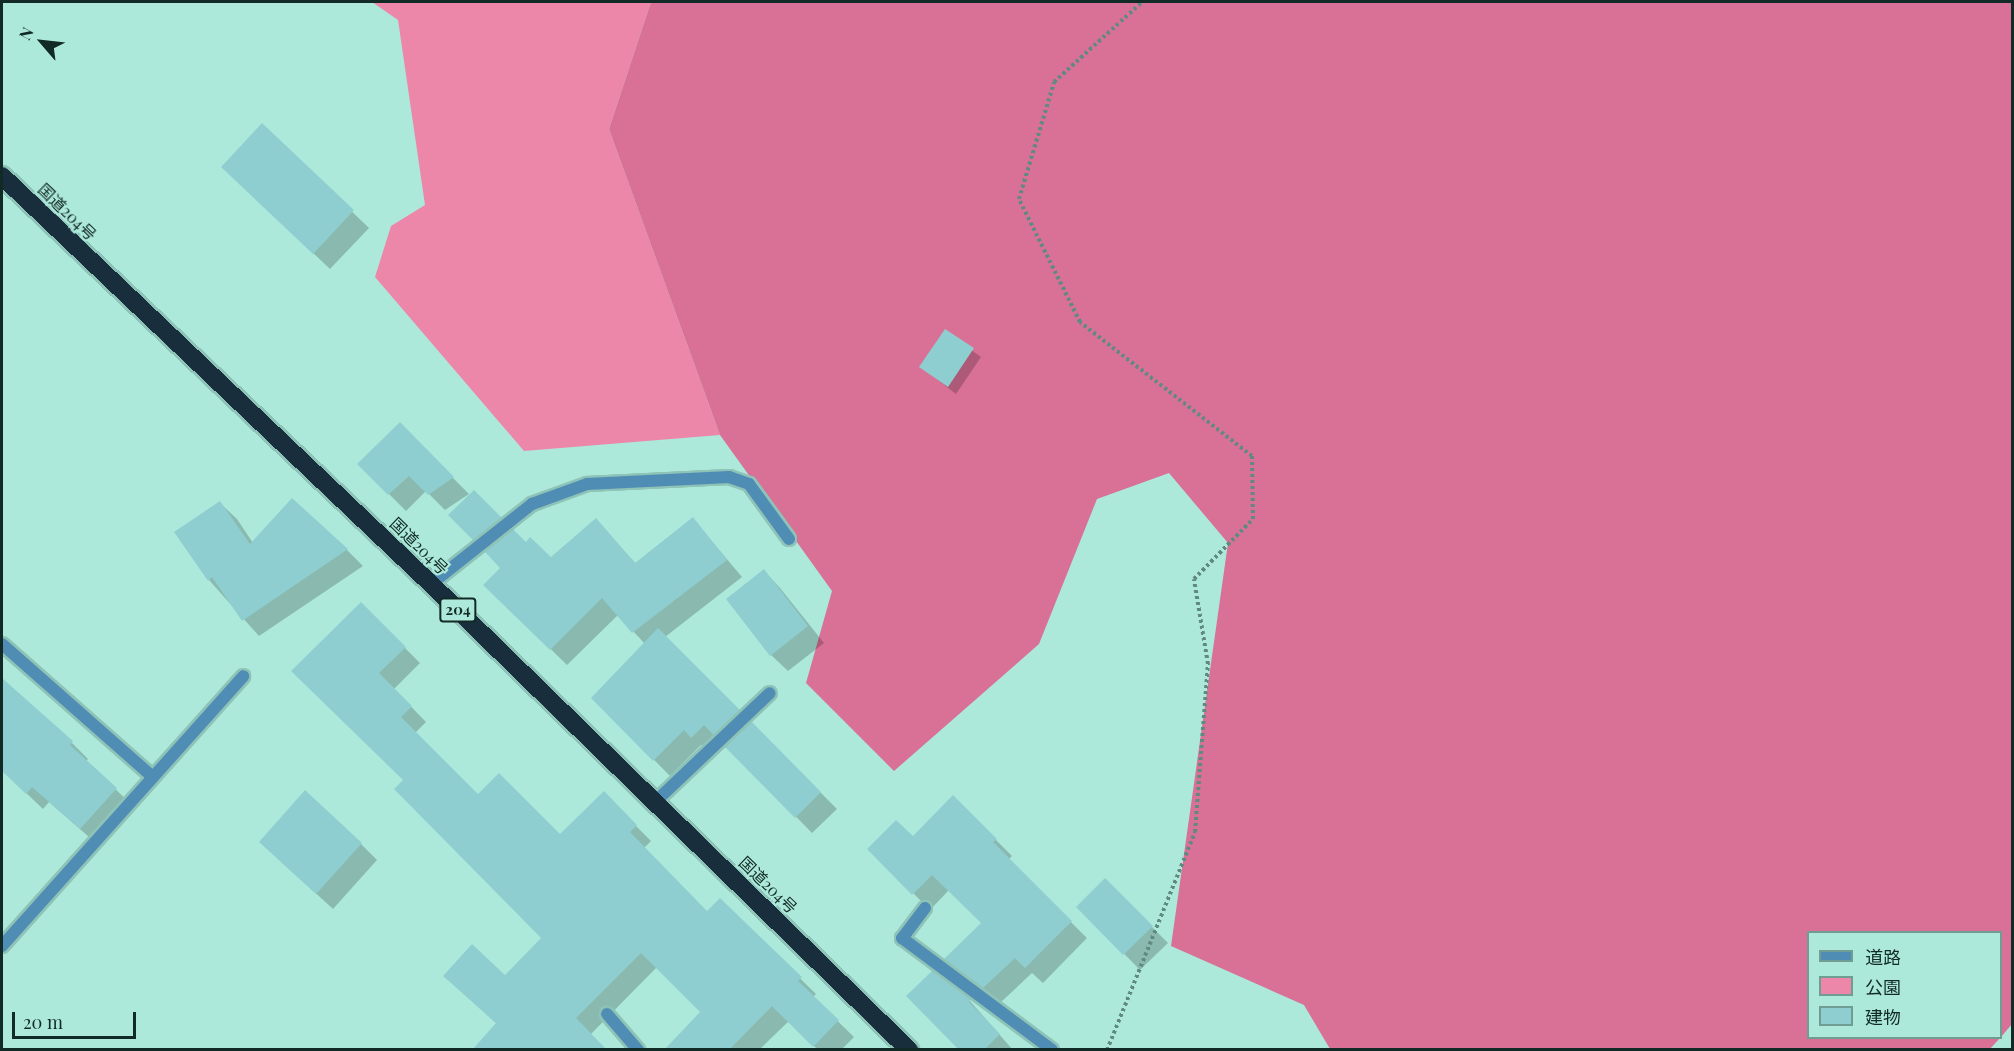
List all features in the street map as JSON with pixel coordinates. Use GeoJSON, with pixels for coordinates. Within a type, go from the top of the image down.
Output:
{"type":"FeatureCollection","features":[{"type":"Feature","properties":{"kind":"highway","name":"国道204号"},"geometry":{"type":"LineString","coordinates":[[2,176],[431,584],[909,1050]]}},
{"type":"Feature","properties":{"kind":"street"},"geometry":{"type":"LineString","coordinates":[[431,584],[532,504],[587,484],[729,477],[749,484],[789,539]]}},
{"type":"Feature","properties":{"kind":"street"},"geometry":{"type":"LineString","coordinates":[[2,644],[153,777]]}},
{"type":"Feature","properties":{"kind":"street"},"geometry":{"type":"LineString","coordinates":[[2,946],[243,676]]}},
{"type":"Feature","properties":{"kind":"street"},"geometry":{"type":"LineString","coordinates":[[655,802],[770,693]]}},
{"type":"Feature","properties":{"kind":"street"},"geometry":{"type":"LineString","coordinates":[[925,909],[902,938],[1052,1050]]}},
{"type":"Feature","properties":{"kind":"street"},"geometry":{"type":"LineString","coordinates":[[607,1014],[638,1050]]}},
{"type":"Feature","properties":{"kind":"path"},"geometry":{"type":"LineString","coordinates":[[1107,1050],[1195,832],[1208,664],[1194,579],[1253,519],[1252,456],[1080,322],[1019,200],[1054,82],[1142,2]]}},
{"type":"Feature","properties":{"kind":"green space"},"geometry":{"type":"Polygon","coordinates":[[[372,2],[651,2],[609,129],[720,435],[524,451],[375,277],[391,226],[425,205],[398,20],[372,2]]]}},
{"type":"Feature","properties":{"kind":"shaded area"},"geometry":{"type":"Polygon","coordinates":[[[651,2],[2012,2],[2012,1024],[2002,1036],[2002,931],[1807,931],[1807,1039],[1999,1039],[1989,1050],[1330,1049],[1304,1005],[1171,946],[1228,543],[1169,473],[1097,499],[1039,644],[894,771],[806,683],[832,591],[720,435],[609,129],[651,2]]]}},
{"type":"Feature","properties":{"kind":"building"},"geometry":{"type":"Polygon","coordinates":[[[262,123],[354,210],[313,254],[221,167],[262,123]]]}},
{"type":"Feature","properties":{"kind":"building"},"geometry":{"type":"Polygon","coordinates":[[[945,329],[974,348],[948,387],[919,367],[945,329]]]}},
{"type":"Feature","properties":{"kind":"building"},"geometry":{"type":"Polygon","coordinates":[[[400,422],[454,477],[428,495],[409,476],[388,495],[357,464],[400,422]]]}},
{"type":"Feature","properties":{"kind":"building"},"geometry":{"type":"Polygon","coordinates":[[[474,490],[502,518],[473,540],[448,515],[474,490]]]}},
{"type":"Feature","properties":{"kind":"building"},"geometry":{"type":"Polygon","coordinates":[[[292,498],[348,549],[242,621],[212,577],[208,581],[174,532],[220,501],[250,544],[292,498]]]}},
{"type":"Feature","properties":{"kind":"building"},"geometry":{"type":"Polygon","coordinates":[[[693,517],[727,560],[632,633],[602,598],[550,650],[483,585],[500,568],[485,552],[513,529],[526,542],[530,537],[551,557],[596,518],[635,563],[693,517]]]}},
{"type":"Feature","properties":{"kind":"building"},"geometry":{"type":"Polygon","coordinates":[[[764,569],[808,626],[770,656],[726,599],[764,569]]]}},
{"type":"Feature","properties":{"kind":"building"},"geometry":{"type":"Polygon","coordinates":[[[361,602],[406,647],[379,673],[412,706],[401,717],[478,794],[499,773],[560,834],[604,791],[637,825],[630,832],[707,911],[720,898],[802,977],[798,981],[839,1020],[813,1047],[772,1006],[729,1050],[664,1050],[700,1012],[641,953],[576,1018],[607,1050],[472,1050],[496,1023],[443,976],[472,944],[505,975],[541,938],[394,789],[403,780],[291,671],[361,602]]]}},
{"type":"Feature","properties":{"kind":"building"},"geometry":{"type":"Polygon","coordinates":[[[658,628],[740,710],[714,735],[704,725],[691,738],[684,730],[653,761],[591,698],[658,628]]]}},
{"type":"Feature","properties":{"kind":"building"},"geometry":{"type":"Polygon","coordinates":[[[2,678],[73,741],[70,745],[117,788],[80,829],[32,787],[26,794],[2,771],[2,678]]]}},
{"type":"Feature","properties":{"kind":"building"},"geometry":{"type":"Polygon","coordinates":[[[752,722],[821,792],[795,818],[725,747],[752,722]]]}},
{"type":"Feature","properties":{"kind":"building"},"geometry":{"type":"Polygon","coordinates":[[[305,790],[362,843],[316,894],[259,842],[305,790]]]}},
{"type":"Feature","properties":{"kind":"building"},"geometry":{"type":"Polygon","coordinates":[[[953,795],[997,839],[993,842],[1072,921],[1025,968],[1015,958],[983,988],[944,959],[981,923],[932,875],[912,895],[867,849],[896,820],[913,836],[953,795]]]}},
{"type":"Feature","properties":{"kind":"building"},"geometry":{"type":"Polygon","coordinates":[[[1105,878],[1153,926],[1123,955],[1076,907],[1105,878]]]}},
{"type":"Feature","properties":{"kind":"building"},"geometry":{"type":"Polygon","coordinates":[[[932,971],[971,1000],[969,1002],[1000,1034],[984,1050],[959,1050],[906,996],[932,971]]]}}]}
